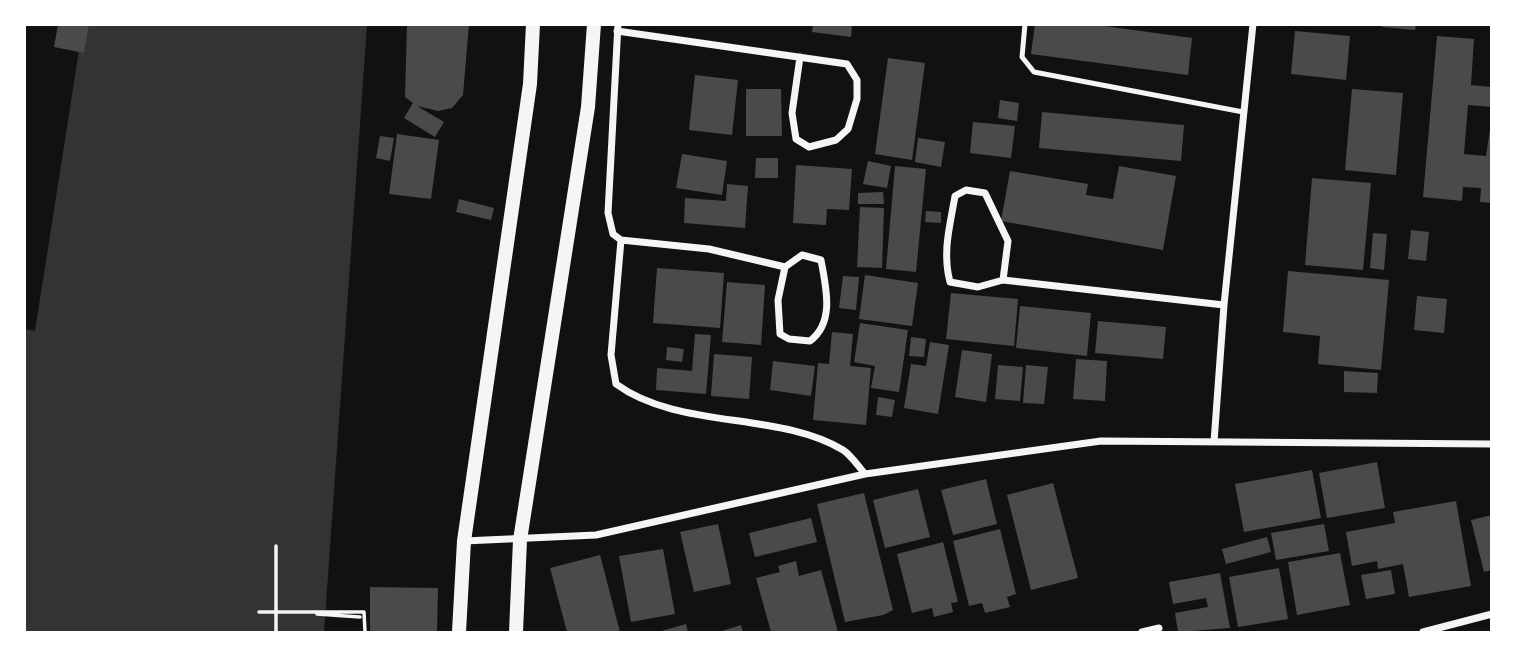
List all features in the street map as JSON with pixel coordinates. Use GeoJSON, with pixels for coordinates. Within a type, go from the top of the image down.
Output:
{"type":"FeatureCollection","features":[{"type":"Feature","properties":{"kind":"main road"},"geometry":{"type":"LineString","coordinates":[[459,632],[464,541],[530,83],[533,24]]}},
{"type":"Feature","properties":{"kind":"main road"},"geometry":{"type":"LineString","coordinates":[[516,632],[520,540],[588,107],[594,24]]}},
{"type":"Feature","properties":{"kind":"street"},"geometry":{"type":"LineString","coordinates":[[1214,442],[1224,305],[1253,24]]}},
{"type":"Feature","properties":{"kind":"street"},"geometry":{"type":"LineString","coordinates":[[785,267],[778,300],[780,334],[789,339],[810,341],[820,333],[825,322],[826,289],[821,260],[802,255],[785,267],[709,250],[621,240],[613,234],[608,213],[617,28],[847,64],[857,80],[857,99],[848,129],[836,141],[809,147],[796,139],[792,113],[800,57]]}},
{"type":"Feature","properties":{"kind":"street"},"geometry":{"type":"LineString","coordinates":[[1003,280],[1008,241],[985,193],[966,190],[955,196],[947,239],[945,261],[950,282],[978,287],[1003,280],[1224,305]]}},
{"type":"Feature","properties":{"kind":"street"},"geometry":{"type":"LineString","coordinates":[[621,240],[611,355],[615,384],[634,398],[684,411],[811,436],[845,451],[865,474]]}},
{"type":"Feature","properties":{"kind":"street"},"geometry":{"type":"LineString","coordinates":[[464,541],[596,534],[865,474],[1101,441],[1492,444]]}},
{"type":"Feature","properties":{"kind":"street"},"geometry":{"type":"LineString","coordinates":[[1423,632],[1492,614]]}},
{"type":"Feature","properties":{"kind":"street"},"geometry":{"type":"LineString","coordinates":[[1142,632],[1160,628]]}},
{"type":"Feature","properties":{"kind":"lane"},"geometry":{"type":"LineString","coordinates":[[1025,24],[1023,57],[1034,72],[1244,112]]}},
{"type":"Feature","properties":{"kind":"path"},"geometry":{"type":"LineString","coordinates":[[276,546],[276,632]]}},
{"type":"Feature","properties":{"kind":"path"},"geometry":{"type":"LineString","coordinates":[[278,611],[360,617]]}},
{"type":"Feature","properties":{"kind":"path"},"geometry":{"type":"LineString","coordinates":[[259,612],[364,612],[365,632]]}},
{"type":"Feature","properties":{"kind":"shaded area"},"geometry":{"type":"Polygon","coordinates":[[[83,25],[367,25],[324,632],[25,632],[24,329],[35,331],[83,25]]]}},
{"type":"Feature","properties":{"kind":"building"},"geometry":{"type":"Polygon","coordinates":[[[58,24],[89,24],[84,53],[54,47],[58,24]]]}},
{"type":"Feature","properties":{"kind":"building"},"geometry":{"type":"Polygon","coordinates":[[[407,24],[469,24],[463,95],[452,108],[438,111],[417,106],[444,122],[435,137],[404,118],[413,103],[405,97],[407,24]]]}},
{"type":"Feature","properties":{"kind":"building"},"geometry":{"type":"Polygon","coordinates":[[[813,24],[852,24],[851,37],[812,32],[813,24]]]}},
{"type":"Feature","properties":{"kind":"building"},"geometry":{"type":"Polygon","coordinates":[[[1035,24],[1090,24],[1192,38],[1188,75],[1031,54],[1035,24]]]}},
{"type":"Feature","properties":{"kind":"building"},"geometry":{"type":"Polygon","coordinates":[[[1382,24],[1416,24],[1415,30],[1382,27],[1382,24]]]}},
{"type":"Feature","properties":{"kind":"building"},"geometry":{"type":"Polygon","coordinates":[[[1295,31],[1350,36],[1346,80],[1291,74],[1295,31]]]}},
{"type":"Feature","properties":{"kind":"building"},"geometry":{"type":"Polygon","coordinates":[[[1437,36],[1474,39],[1471,85],[1492,87],[1492,107],[1468,105],[1464,154],[1486,156],[1492,116],[1492,203],[1480,202],[1481,188],[1463,187],[1462,201],[1423,197],[1437,36]]]}},
{"type":"Feature","properties":{"kind":"building"},"geometry":{"type":"Polygon","coordinates":[[[888,58],[925,63],[912,160],[875,154],[888,58]]]}},
{"type":"Feature","properties":{"kind":"building"},"geometry":{"type":"Polygon","coordinates":[[[695,75],[738,80],[732,135],[689,130],[695,75]]]}},
{"type":"Feature","properties":{"kind":"building"},"geometry":{"type":"Polygon","coordinates":[[[746,89],[781,89],[782,136],[746,136],[746,89]]]}},
{"type":"Feature","properties":{"kind":"building"},"geometry":{"type":"Polygon","coordinates":[[[1352,89],[1403,93],[1396,175],[1345,170],[1352,89]]]}},
{"type":"Feature","properties":{"kind":"building"},"geometry":{"type":"Polygon","coordinates":[[[1000,100],[1019,103],[1017,121],[998,118],[1000,100]]]}},
{"type":"Feature","properties":{"kind":"building"},"geometry":{"type":"Polygon","coordinates":[[[1042,112],[1184,125],[1181,161],[1039,148],[1042,112]]]}},
{"type":"Feature","properties":{"kind":"building"},"geometry":{"type":"Polygon","coordinates":[[[973,122],[1015,126],[1011,158],[970,153],[973,122]]]}},
{"type":"Feature","properties":{"kind":"building"},"geometry":{"type":"Polygon","coordinates":[[[397,134],[439,140],[431,199],[389,194],[397,134]]]}},
{"type":"Feature","properties":{"kind":"building"},"geometry":{"type":"Polygon","coordinates":[[[380,136],[394,138],[390,161],[376,158],[380,136]]]}},
{"type":"Feature","properties":{"kind":"building"},"geometry":{"type":"Polygon","coordinates":[[[918,138],[945,142],[941,167],[915,162],[918,138]]]}},
{"type":"Feature","properties":{"kind":"building"},"geometry":{"type":"Polygon","coordinates":[[[682,154],[727,161],[722,195],[676,188],[682,154]]]}},
{"type":"Feature","properties":{"kind":"building"},"geometry":{"type":"Polygon","coordinates":[[[756,158],[778,158],[778,178],[755,178],[756,158]]]}},
{"type":"Feature","properties":{"kind":"building"},"geometry":{"type":"Polygon","coordinates":[[[868,161],[891,166],[887,188],[863,184],[868,161]]]}},
{"type":"Feature","properties":{"kind":"building"},"geometry":{"type":"Polygon","coordinates":[[[796,165],[852,169],[849,210],[827,209],[826,225],[793,223],[796,165]]]}},
{"type":"Feature","properties":{"kind":"building"},"geometry":{"type":"Polygon","coordinates":[[[895,166],[926,169],[916,272],[886,269],[895,166]]]}},
{"type":"Feature","properties":{"kind":"building"},"geometry":{"type":"Polygon","coordinates":[[[1119,166],[1176,176],[1163,250],[1001,221],[1010,171],[1088,184],[1086,195],[1113,199],[1119,166]]]}},
{"type":"Feature","properties":{"kind":"building"},"geometry":{"type":"Polygon","coordinates":[[[1312,178],[1371,183],[1363,270],[1305,265],[1312,178]]]}},
{"type":"Feature","properties":{"kind":"building"},"geometry":{"type":"Polygon","coordinates":[[[727,184],[748,186],[745,228],[684,223],[685,198],[726,201],[727,184]]]}},
{"type":"Feature","properties":{"kind":"building"},"geometry":{"type":"Polygon","coordinates":[[[883,192],[884,204],[858,204],[858,193],[883,192]]]}},
{"type":"Feature","properties":{"kind":"building"},"geometry":{"type":"Polygon","coordinates":[[[459,199],[494,208],[491,220],[456,212],[459,199]]]}},
{"type":"Feature","properties":{"kind":"building"},"geometry":{"type":"Polygon","coordinates":[[[860,207],[884,208],[882,268],[857,267],[860,207]]]}},
{"type":"Feature","properties":{"kind":"building"},"geometry":{"type":"Polygon","coordinates":[[[926,211],[941,212],[941,223],[925,222],[926,211]]]}},
{"type":"Feature","properties":{"kind":"building"},"geometry":{"type":"Polygon","coordinates":[[[1411,230],[1429,232],[1426,261],[1408,259],[1411,230]]]}},
{"type":"Feature","properties":{"kind":"building"},"geometry":{"type":"Polygon","coordinates":[[[1373,233],[1387,234],[1384,270],[1370,268],[1373,233]]]}},
{"type":"Feature","properties":{"kind":"building"},"geometry":{"type":"Polygon","coordinates":[[[657,268],[724,273],[720,328],[653,323],[657,268]]]}},
{"type":"Feature","properties":{"kind":"building"},"geometry":{"type":"Polygon","coordinates":[[[1288,271],[1389,280],[1381,370],[1318,364],[1320,336],[1283,332],[1288,271]]]}},
{"type":"Feature","properties":{"kind":"building"},"geometry":{"type":"Polygon","coordinates":[[[865,275],[918,283],[912,326],[859,319],[865,275]]]}},
{"type":"Feature","properties":{"kind":"building"},"geometry":{"type":"Polygon","coordinates":[[[843,276],[859,277],[856,310],[839,308],[843,276]]]}},
{"type":"Feature","properties":{"kind":"building"},"geometry":{"type":"Polygon","coordinates":[[[727,282],[765,285],[761,345],[722,342],[727,282]]]}},
{"type":"Feature","properties":{"kind":"building"},"geometry":{"type":"Polygon","coordinates":[[[951,293],[1018,299],[1014,346],[946,339],[951,293]]]}},
{"type":"Feature","properties":{"kind":"building"},"geometry":{"type":"Polygon","coordinates":[[[1417,296],[1447,299],[1444,333],[1414,330],[1417,296]]]}},
{"type":"Feature","properties":{"kind":"building"},"geometry":{"type":"Polygon","coordinates":[[[1020,306],[1091,313],[1087,356],[1016,348],[1020,306]]]}},
{"type":"Feature","properties":{"kind":"building"},"geometry":{"type":"Polygon","coordinates":[[[1098,321],[1166,327],[1163,359],[1095,353],[1098,321]]]}},
{"type":"Feature","properties":{"kind":"building"},"geometry":{"type":"Polygon","coordinates":[[[860,323],[908,330],[899,392],[871,388],[875,366],[854,362],[860,323]]]}},
{"type":"Feature","properties":{"kind":"building"},"geometry":{"type":"Polygon","coordinates":[[[832,332],[853,334],[850,366],[871,368],[866,425],[813,420],[818,363],[829,364],[832,332]]]}},
{"type":"Feature","properties":{"kind":"building"},"geometry":{"type":"Polygon","coordinates":[[[695,334],[711,335],[706,394],[656,390],[657,368],[692,371],[695,334]]]}},
{"type":"Feature","properties":{"kind":"building"},"geometry":{"type":"Polygon","coordinates":[[[911,337],[926,339],[924,357],[909,356],[911,337]]]}},
{"type":"Feature","properties":{"kind":"building"},"geometry":{"type":"Polygon","coordinates":[[[930,342],[949,345],[938,414],[904,408],[911,364],[926,366],[930,342]]]}},
{"type":"Feature","properties":{"kind":"building"},"geometry":{"type":"Polygon","coordinates":[[[667,347],[684,349],[682,362],[666,360],[667,347]]]}},
{"type":"Feature","properties":{"kind":"building"},"geometry":{"type":"Polygon","coordinates":[[[962,350],[992,354],[986,402],[955,397],[962,350]]]}},
{"type":"Feature","properties":{"kind":"building"},"geometry":{"type":"Polygon","coordinates":[[[714,354],[752,357],[749,399],[711,396],[714,354]]]}},
{"type":"Feature","properties":{"kind":"building"},"geometry":{"type":"Polygon","coordinates":[[[1076,359],[1107,361],[1105,401],[1073,399],[1076,359]]]}},
{"type":"Feature","properties":{"kind":"building"},"geometry":{"type":"Polygon","coordinates":[[[773,361],[815,366],[811,396],[770,390],[773,361]]]}},
{"type":"Feature","properties":{"kind":"building"},"geometry":{"type":"Polygon","coordinates":[[[998,365],[1023,367],[1020,401],[995,399],[998,365]]]}},
{"type":"Feature","properties":{"kind":"building"},"geometry":{"type":"Polygon","coordinates":[[[1026,365],[1048,367],[1044,404],[1023,403],[1026,365]]]}},
{"type":"Feature","properties":{"kind":"building"},"geometry":{"type":"Polygon","coordinates":[[[1344,371],[1378,373],[1377,393],[1344,392],[1344,371]]]}},
{"type":"Feature","properties":{"kind":"building"},"geometry":{"type":"Polygon","coordinates":[[[878,397],[895,400],[892,417],[876,415],[878,397]]]}},
{"type":"Feature","properties":{"kind":"building"},"geometry":{"type":"Polygon","coordinates":[[[1377,462],[1385,508],[1327,518],[1319,473],[1377,462]]]}},
{"type":"Feature","properties":{"kind":"building"},"geometry":{"type":"Polygon","coordinates":[[[1312,470],[1321,518],[1244,532],[1235,484],[1312,470]]]}},
{"type":"Feature","properties":{"kind":"building"},"geometry":{"type":"Polygon","coordinates":[[[986,479],[997,524],[953,535],[941,490],[986,479]]]}},
{"type":"Feature","properties":{"kind":"building"},"geometry":{"type":"Polygon","coordinates":[[[1053,483],[1078,578],[1031,590],[1007,495],[1053,483]]]}},
{"type":"Feature","properties":{"kind":"building"},"geometry":{"type":"Polygon","coordinates":[[[918,489],[930,537],[885,548],[873,500],[918,489]]]}},
{"type":"Feature","properties":{"kind":"building"},"geometry":{"type":"Polygon","coordinates":[[[864,493],[893,610],[883,615],[845,622],[817,504],[864,493]]]}},
{"type":"Feature","properties":{"kind":"building"},"geometry":{"type":"Polygon","coordinates":[[[1456,501],[1471,586],[1409,597],[1403,564],[1378,569],[1377,561],[1352,566],[1346,532],[1395,523],[1393,512],[1456,501]]]}},
{"type":"Feature","properties":{"kind":"building"},"geometry":{"type":"Polygon","coordinates":[[[1492,515],[1492,570],[1484,572],[1471,520],[1492,515]]]}},
{"type":"Feature","properties":{"kind":"building"},"geometry":{"type":"Polygon","coordinates":[[[811,518],[817,542],[755,557],[749,533],[811,518]]]}},
{"type":"Feature","properties":{"kind":"building"},"geometry":{"type":"Polygon","coordinates":[[[718,524],[731,584],[694,592],[680,532],[718,524]]]}},
{"type":"Feature","properties":{"kind":"building"},"geometry":{"type":"Polygon","coordinates":[[[1324,524],[1329,551],[1276,560],[1271,533],[1324,524]]]}},
{"type":"Feature","properties":{"kind":"building"},"geometry":{"type":"Polygon","coordinates":[[[1000,529],[1016,594],[1007,597],[1010,607],[985,613],[982,603],[969,606],[953,541],[1000,529]]]}},
{"type":"Feature","properties":{"kind":"building"},"geometry":{"type":"Polygon","coordinates":[[[1267,537],[1271,552],[1226,564],[1222,549],[1267,537]]]}},
{"type":"Feature","properties":{"kind":"building"},"geometry":{"type":"Polygon","coordinates":[[[943,542],[958,602],[951,603],[953,612],[934,617],[932,608],[912,613],[897,554],[943,542]]]}},
{"type":"Feature","properties":{"kind":"building"},"geometry":{"type":"Polygon","coordinates":[[[663,549],[675,614],[631,622],[619,556],[663,549]]]}},
{"type":"Feature","properties":{"kind":"building"},"geometry":{"type":"Polygon","coordinates":[[[1340,553],[1350,605],[1297,615],[1288,562],[1340,553]]]}},
{"type":"Feature","properties":{"kind":"building"},"geometry":{"type":"Polygon","coordinates":[[[600,555],[620,632],[567,632],[550,568],[600,555]]]}},
{"type":"Feature","properties":{"kind":"building"},"geometry":{"type":"Polygon","coordinates":[[[796,561],[799,576],[821,570],[838,632],[771,632],[756,578],[780,572],[778,566],[796,561]]]}},
{"type":"Feature","properties":{"kind":"building"},"geometry":{"type":"Polygon","coordinates":[[[1279,568],[1288,619],[1238,627],[1229,577],[1279,568]]]}},
{"type":"Feature","properties":{"kind":"building"},"geometry":{"type":"Polygon","coordinates":[[[1391,570],[1395,594],[1366,599],[1361,575],[1391,570]]]}},
{"type":"Feature","properties":{"kind":"building"},"geometry":{"type":"Polygon","coordinates":[[[1220,573],[1230,628],[1178,632],[1175,613],[1208,607],[1206,598],[1173,604],[1169,582],[1220,573]]]}},
{"type":"Feature","properties":{"kind":"building"},"geometry":{"type":"Polygon","coordinates":[[[370,587],[438,588],[437,632],[370,632],[370,587]]]}},
{"type":"Feature","properties":{"kind":"building"},"geometry":{"type":"Polygon","coordinates":[[[686,624],[688,632],[658,632],[686,624]]]}},
{"type":"Feature","properties":{"kind":"building"},"geometry":{"type":"Polygon","coordinates":[[[741,625],[743,632],[719,632],[741,625]]]}}]}
